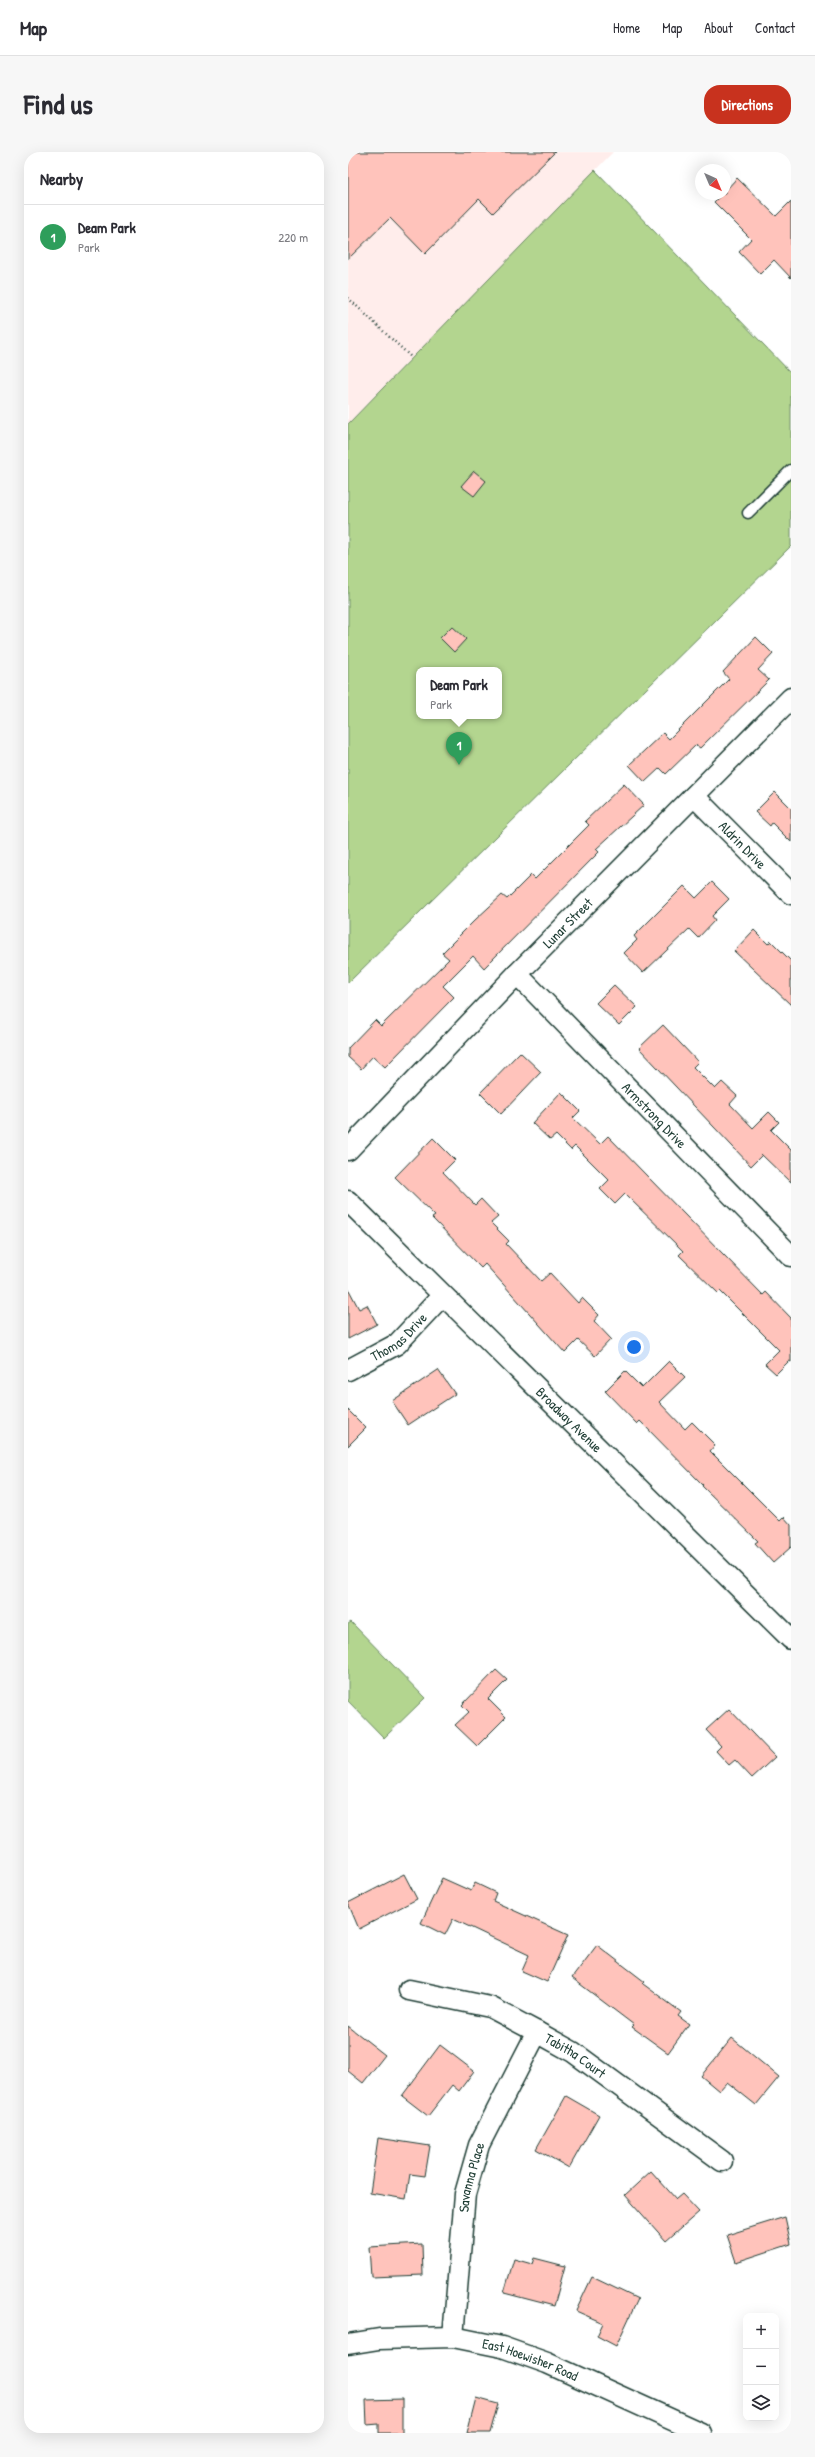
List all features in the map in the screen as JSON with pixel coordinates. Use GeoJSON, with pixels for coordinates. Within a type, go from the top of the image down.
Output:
{"type":"FeatureCollection","features":[{"type":"Feature","properties":{"kind":"street","name":"Lunar Street"},"geometry":{"type":"LineString","coordinates":[[348,1150],[517,974],[791,698]]}},
{"type":"Feature","properties":{"kind":"street","name":"Aldrin Drive"},"geometry":{"type":"LineString","coordinates":[[694,796],[791,894]]}},
{"type":"Feature","properties":{"kind":"street","name":"Armstrong Drive"},"geometry":{"type":"LineString","coordinates":[[517,974],[791,1256]]}},
{"type":"Feature","properties":{"kind":"street","name":"Broadway Avenue"},"geometry":{"type":"LineString","coordinates":[[348,1201],[442,1296],[791,1639]]}},
{"type":"Feature","properties":{"kind":"street","name":"Thomas Drive"},"geometry":{"type":"LineString","coordinates":[[348,1370],[397,1344],[442,1296]]}},
{"type":"Feature","properties":{"kind":"street","name":"Tabitha Court"},"geometry":{"type":"LineString","coordinates":[[409,1990],[490,2007],[574,2052],[722,2161]]}},
{"type":"Feature","properties":{"kind":"street","name":"Savanna Place"},"geometry":{"type":"LineString","coordinates":[[453,2337],[465,2194],[479,2145],[537,2032]]}},
{"type":"Feature","properties":{"kind":"street","name":"East Hoewisher Road"},"geometry":{"type":"LineString","coordinates":[[348,2344],[379,2339],[453,2337],[502,2347],[547,2363],[701,2433]]}},
{"type":"Feature","properties":{"kind":"lane"},"geometry":{"type":"LineString","coordinates":[[748,513],[791,470]]}},
{"type":"Feature","properties":{"kind":"path"},"geometry":{"type":"LineString","coordinates":[[348,298],[412,358]]}},
{"type":"Feature","properties":{"kind":"shaded area"},"geometry":{"type":"Polygon","coordinates":[[[348,152],[613,152],[348,424],[348,152]]]}},
{"type":"Feature","properties":{"kind":"green space"},"geometry":{"type":"Polygon","coordinates":[[[595,170],[791,373],[791,546],[348,983],[348,424],[595,170]]]}},
{"type":"Feature","properties":{"kind":"green space"},"geometry":{"type":"Polygon","coordinates":[[[351,1622],[425,1698],[384,1738],[348,1701],[348,1624],[351,1622]]]}},
{"type":"Feature","properties":{"kind":"building"},"geometry":{"type":"Polygon","coordinates":[[[348,152],[555,152],[493,213],[479,199],[425,254],[390,218],[348,259],[348,152]]]}},
{"type":"Feature","properties":{"kind":"building"},"geometry":{"type":"Polygon","coordinates":[[[737,178],[776,216],[791,201],[791,278],[774,260],[760,274],[739,252],[751,239],[714,202],[716,200],[731,200],[731,184],[737,178]]]}},
{"type":"Feature","properties":{"kind":"building"},"geometry":{"type":"Polygon","coordinates":[[[474,471],[486,481],[474,496],[461,486],[474,471]]]}},
{"type":"Feature","properties":{"kind":"building"},"geometry":{"type":"Polygon","coordinates":[[[452,626],[466,639],[454,652],[440,638],[452,626]]]}},
{"type":"Feature","properties":{"kind":"building"},"geometry":{"type":"Polygon","coordinates":[[[756,637],[773,654],[758,670],[769,680],[700,748],[696,745],[666,774],[660,768],[645,782],[629,765],[663,733],[669,739],[729,679],[723,672],[756,637]]]}},
{"type":"Feature","properties":{"kind":"building"},"geometry":{"type":"Polygon","coordinates":[[[624,784],[644,805],[596,849],[599,852],[484,968],[473,956],[443,986],[454,997],[385,1067],[373,1056],[361,1069],[348,1057],[348,1048],[375,1020],[381,1026],[449,959],[442,953],[475,920],[502,895],[507,899],[531,875],[535,879],[589,825],[585,821],[624,784]]]}},
{"type":"Feature","properties":{"kind":"building"},"geometry":{"type":"Polygon","coordinates":[[[775,792],[791,808],[791,842],[772,823],[770,826],[755,812],[775,792]]]}},
{"type":"Feature","properties":{"kind":"building"},"geometry":{"type":"Polygon","coordinates":[[[712,882],[729,899],[712,916],[715,920],[698,938],[689,929],[643,973],[624,953],[637,940],[634,936],[684,886],[696,898],[712,882]]]}},
{"type":"Feature","properties":{"kind":"building"},"geometry":{"type":"Polygon","coordinates":[[[754,930],[768,944],[771,941],[791,961],[791,1005],[734,951],[754,930]]]}},
{"type":"Feature","properties":{"kind":"building"},"geometry":{"type":"Polygon","coordinates":[[[614,985],[637,1007],[619,1025],[596,1003],[614,985]]]}},
{"type":"Feature","properties":{"kind":"building"},"geometry":{"type":"Polygon","coordinates":[[[663,1025],[698,1062],[693,1067],[715,1089],[722,1082],[737,1096],[730,1104],[753,1128],[769,1112],[779,1122],[771,1130],[791,1150],[791,1183],[762,1155],[751,1166],[639,1048],[663,1025]]]}},
{"type":"Feature","properties":{"kind":"building"},"geometry":{"type":"Polygon","coordinates":[[[520,1052],[541,1072],[501,1114],[480,1093],[520,1052]]]}},
{"type":"Feature","properties":{"kind":"building"},"geometry":{"type":"Polygon","coordinates":[[[561,1092],[580,1111],[573,1118],[600,1144],[608,1136],[763,1295],[766,1292],[791,1318],[791,1362],[789,1361],[776,1374],[765,1364],[779,1350],[720,1291],[718,1293],[679,1255],[683,1251],[625,1194],[615,1204],[600,1189],[609,1180],[575,1146],[571,1150],[556,1135],[550,1140],[532,1123],[561,1092]]]}},
{"type":"Feature","properties":{"kind":"building"},"geometry":{"type":"Polygon","coordinates":[[[433,1138],[455,1160],[443,1172],[475,1205],[481,1199],[498,1217],[491,1223],[509,1241],[506,1244],[541,1281],[550,1273],[578,1303],[582,1298],[599,1315],[594,1321],[611,1339],[595,1356],[578,1340],[565,1353],[485,1264],[481,1268],[432,1218],[435,1216],[395,1177],[433,1138]]]}},
{"type":"Feature","properties":{"kind":"building"},"geometry":{"type":"Polygon","coordinates":[[[348,1288],[359,1309],[367,1305],[377,1324],[348,1339],[348,1288]]]}},
{"type":"Feature","properties":{"kind":"building"},"geometry":{"type":"Polygon","coordinates":[[[669,1361],[685,1377],[659,1402],[685,1429],[692,1422],[715,1445],[710,1451],[780,1521],[784,1517],[791,1525],[791,1547],[773,1563],[755,1543],[758,1541],[702,1486],[703,1485],[640,1421],[637,1424],[605,1391],[625,1371],[642,1388],[669,1361]]]}},
{"type":"Feature","properties":{"kind":"building"},"geometry":{"type":"Polygon","coordinates":[[[438,1370],[455,1394],[408,1425],[392,1401],[438,1370]]]}},
{"type":"Feature","properties":{"kind":"building"},"geometry":{"type":"Polygon","coordinates":[[[348,1410],[366,1428],[348,1446],[348,1410]]]}},
{"type":"Feature","properties":{"kind":"building"},"geometry":{"type":"Polygon","coordinates":[[[496,1670],[507,1680],[488,1699],[506,1717],[477,1746],[455,1725],[469,1712],[462,1705],[496,1670]]]}},
{"type":"Feature","properties":{"kind":"building"},"geometry":{"type":"Polygon","coordinates":[[[729,1709],[775,1757],[752,1778],[735,1760],[729,1765],[716,1751],[721,1746],[706,1730],[729,1709]]]}},
{"type":"Feature","properties":{"kind":"building"},"geometry":{"type":"Polygon","coordinates":[[[404,1874],[417,1899],[359,1929],[348,1903],[404,1874]]]}},
{"type":"Feature","properties":{"kind":"building"},"geometry":{"type":"Polygon","coordinates":[[[442,1878],[471,1891],[475,1883],[496,1893],[493,1901],[568,1935],[547,1982],[522,1971],[529,1955],[453,1919],[445,1935],[421,1923],[442,1878]]]}},
{"type":"Feature","properties":{"kind":"building"},"geometry":{"type":"Polygon","coordinates":[[[597,1945],[645,1982],[643,1984],[681,2012],[678,2016],[689,2024],[668,2053],[632,2027],[634,2025],[572,1978],[597,1945]]]}},
{"type":"Feature","properties":{"kind":"building"},"geometry":{"type":"Polygon","coordinates":[[[348,2026],[385,2055],[363,2083],[348,2071],[348,2026]]]}},
{"type":"Feature","properties":{"kind":"building"},"geometry":{"type":"Polygon","coordinates":[[[732,2038],[779,2077],[756,2105],[727,2082],[719,2091],[701,2076],[732,2038]]]}},
{"type":"Feature","properties":{"kind":"building"},"geometry":{"type":"Polygon","coordinates":[[[440,2045],[474,2071],[459,2091],[452,2085],[428,2116],[402,2096],[440,2045]]]}},
{"type":"Feature","properties":{"kind":"building"},"geometry":{"type":"Polygon","coordinates":[[[566,2096],[599,2115],[569,2168],[536,2149],[566,2096]]]}},
{"type":"Feature","properties":{"kind":"building"},"geometry":{"type":"Polygon","coordinates":[[[378,2138],[430,2146],[425,2176],[410,2174],[406,2199],[370,2193],[378,2138]]]}},
{"type":"Feature","properties":{"kind":"building"},"geometry":{"type":"Polygon","coordinates":[[[651,2171],[676,2199],[682,2194],[699,2212],[666,2241],[625,2195],[651,2171]]]}},
{"type":"Feature","properties":{"kind":"building"},"geometry":{"type":"Polygon","coordinates":[[[785,2217],[791,2244],[736,2262],[727,2235],[785,2217]]]}},
{"type":"Feature","properties":{"kind":"building"},"geometry":{"type":"Polygon","coordinates":[[[422,2244],[423,2275],[371,2277],[369,2247],[422,2244]]]}},
{"type":"Feature","properties":{"kind":"building"},"geometry":{"type":"Polygon","coordinates":[[[534,2258],[565,2266],[554,2306],[504,2293],[514,2259],[532,2264],[534,2258]]]}},
{"type":"Feature","properties":{"kind":"building"},"geometry":{"type":"Polygon","coordinates":[[[592,2277],[638,2299],[616,2346],[597,2336],[603,2323],[576,2311],[592,2277]]]}},
{"type":"Feature","properties":{"kind":"building"},"geometry":{"type":"Polygon","coordinates":[[[476,2398],[498,2404],[490,2433],[467,2433],[476,2398]]]}},
{"type":"Feature","properties":{"kind":"building"},"geometry":{"type":"Polygon","coordinates":[[[402,2399],[402,2433],[379,2433],[379,2424],[367,2425],[366,2400],[402,2399]]]}},
{"type":"Feature","properties":{"kind":"place","name":"Deam Park"},"geometry":{"type":"Point","coordinates":[459,765]}}]}
